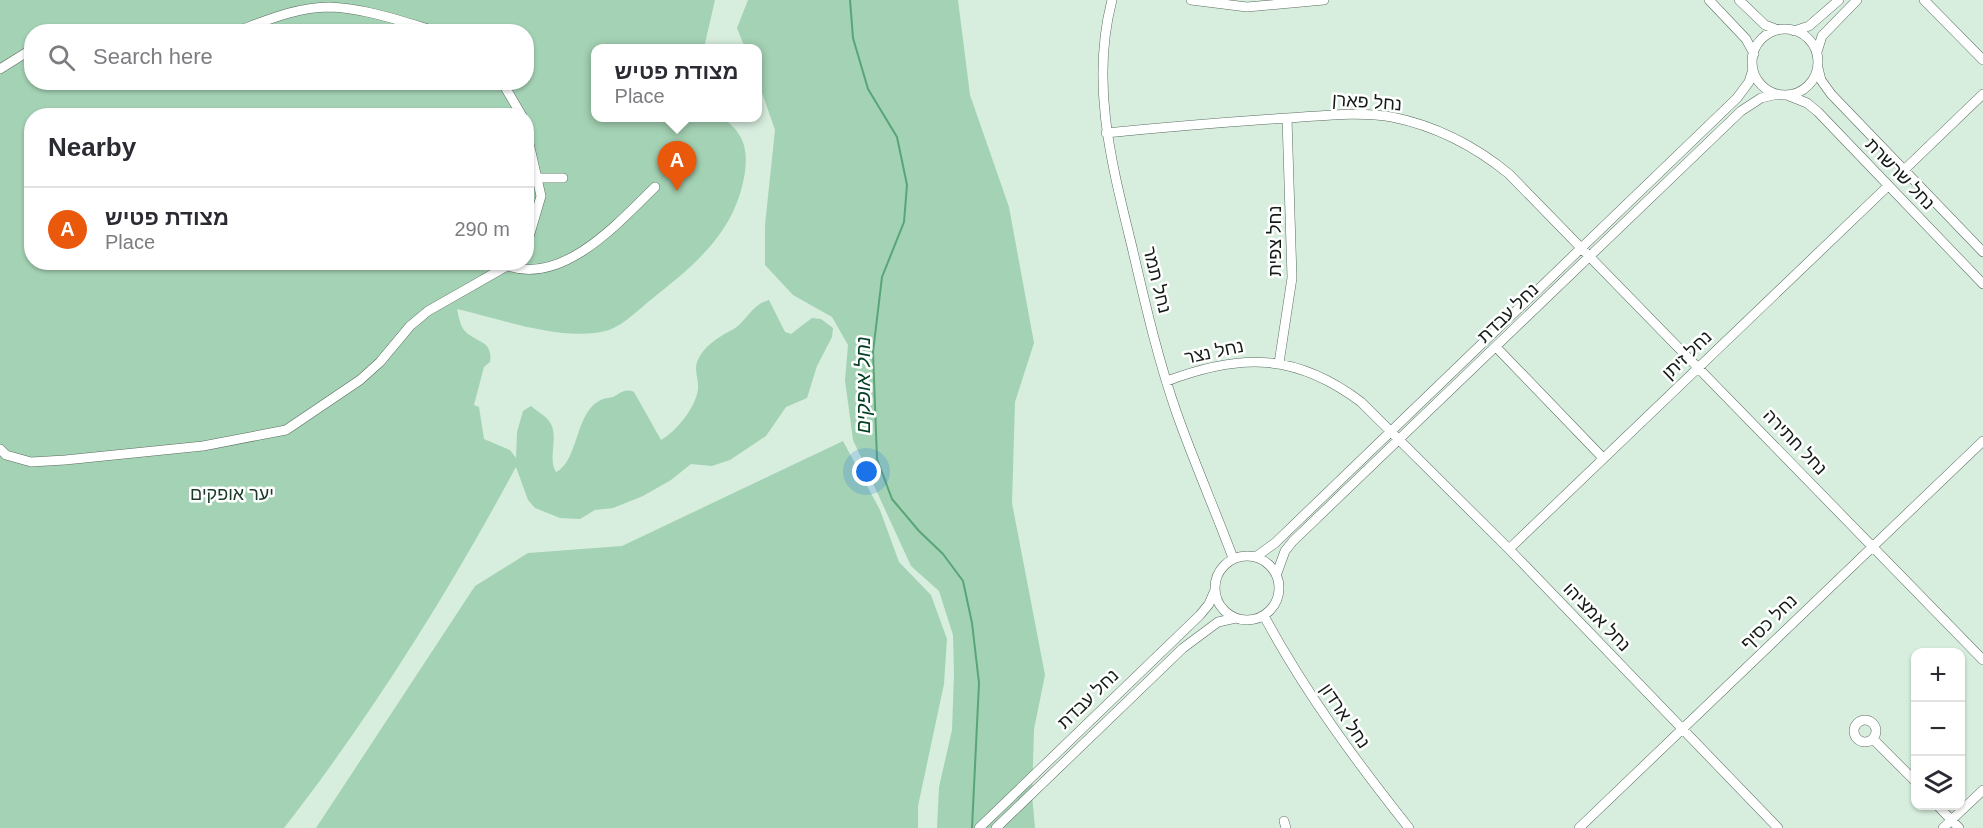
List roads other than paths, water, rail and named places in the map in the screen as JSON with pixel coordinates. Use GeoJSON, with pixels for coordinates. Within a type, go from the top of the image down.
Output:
{"type":"FeatureCollection","features":[{"type":"Feature","properties":{"kind":"street","name":"נחל תמר"},"geometry":{"type":"LineString","coordinates":[[1112,0],[1101,78],[1106,133],[1113,174],[1167,381],[1233,558]]}},
{"type":"Feature","properties":{"kind":"street"},"geometry":{"type":"LineString","coordinates":[[1191,0],[1247,7],[1324,0]]}},
{"type":"Feature","properties":{"kind":"street"},"geometry":{"type":"LineString","coordinates":[[1709,0],[1741,34],[1754,54]]}},
{"type":"Feature","properties":{"kind":"street"},"geometry":{"type":"LineString","coordinates":[[1739,0],[1765,25],[1778,30],[1794,31],[1809,26],[1839,0]]}},
{"type":"Feature","properties":{"kind":"street"},"geometry":{"type":"LineString","coordinates":[[1778,30],[1762,39],[1754,54],[1753,69],[1762,85],[1783,94],[1796,93],[1810,83],[1818,68],[1817,54],[1822,36],[1857,0]]}},
{"type":"Feature","properties":{"kind":"street"},"geometry":{"type":"LineString","coordinates":[[1924,0],[1983,60]]}},
{"type":"Feature","properties":{"kind":"street"},"geometry":{"type":"LineString","coordinates":[[258,24],[289,13],[329,7],[411,24]]}},
{"type":"Feature","properties":{"kind":"street"},"geometry":{"type":"LineString","coordinates":[[1794,31],[1809,39],[1817,54]]}},
{"type":"Feature","properties":{"kind":"street"},"geometry":{"type":"LineString","coordinates":[[0,69],[24,54]]}},
{"type":"Feature","properties":{"kind":"street","name":"נחל שרשרת"},"geometry":{"type":"LineString","coordinates":[[1818,68],[1821,80],[1831,94],[1983,252]]}},
{"type":"Feature","properties":{"kind":"street","name":"נחל עבדת"},"geometry":{"type":"LineString","coordinates":[[1257,556],[1275,543],[1737,98],[1749,81],[1753,69]]}},
{"type":"Feature","properties":{"kind":"street"},"geometry":{"type":"LineString","coordinates":[[507,90],[517,108]]}},
{"type":"Feature","properties":{"kind":"street","name":"נחל עבדת"},"geometry":{"type":"LineString","coordinates":[[1277,573],[1285,551],[1293,542],[1741,111],[1761,98],[1783,94]]}},
{"type":"Feature","properties":{"kind":"street","name":"נחל שרשרת"},"geometry":{"type":"LineString","coordinates":[[1783,94],[1808,103],[1818,112],[1983,284]]}},
{"type":"Feature","properties":{"kind":"street"},"geometry":{"type":"LineString","coordinates":[[1904,170],[1983,94]]}},
{"type":"Feature","properties":{"kind":"street","name":"נחל פארן"},"geometry":{"type":"LineString","coordinates":[[1106,133],[1287,118],[1358,115],[1389,117],[1422,125],[1454,138],[1488,157],[1509,174],[1582,247]]}},
{"type":"Feature","properties":{"kind":"street","name":"נחל צפית"},"geometry":{"type":"LineString","coordinates":[[1280,363],[1292,278],[1287,118]]}},
{"type":"Feature","properties":{"kind":"street"},"geometry":{"type":"LineString","coordinates":[[534,162],[541,196],[534,224]]}},
{"type":"Feature","properties":{"kind":"street"},"geometry":{"type":"LineString","coordinates":[[538,178],[563,178]]}},
{"type":"Feature","properties":{"kind":"street","name":"נחל זיתן"},"geometry":{"type":"LineString","coordinates":[[1509,549],[1888,186]]}},
{"type":"Feature","properties":{"kind":"street"},"geometry":{"type":"LineString","coordinates":[[534,268],[547,266],[588,249],[655,187]]}},
{"type":"Feature","properties":{"kind":"street","name":"נחל חתירה"},"geometry":{"type":"LineString","coordinates":[[1582,247],[1983,660]]}},
{"type":"Feature","properties":{"kind":"street"},"geometry":{"type":"LineString","coordinates":[[0,449],[6,455],[31,462],[65,460],[203,446],[286,430],[360,380],[380,362],[410,326],[428,311],[500,270]]}},
{"type":"Feature","properties":{"kind":"street"},"geometry":{"type":"LineString","coordinates":[[1496,347],[1603,458]]}},
{"type":"Feature","properties":{"kind":"street","name":"נחל נצר"},"geometry":{"type":"LineString","coordinates":[[1167,381],[1203,367],[1228,362],[1253,360],[1280,363],[1309,371],[1337,384],[1361,402],[1391,431]]}},
{"type":"Feature","properties":{"kind":"street","name":"נחל אמציהו"},"geometry":{"type":"LineString","coordinates":[[1391,431],[1509,549],[1778,828]]}},
{"type":"Feature","properties":{"kind":"street","name":"נחל כסיף"},"geometry":{"type":"LineString","coordinates":[[1579,828],[1983,441]]}},
{"type":"Feature","properties":{"kind":"street"},"geometry":{"type":"LineString","coordinates":[[1257,556],[1272,566],[1277,573],[1280,583],[1277,602],[1264,616],[1245,620],[1236,618],[1221,607],[1215,590],[1219,571],[1233,558],[1257,556]]}},
{"type":"Feature","properties":{"kind":"street","name":"נחל עבדת"},"geometry":{"type":"LineString","coordinates":[[978,828],[1200,615],[1209,604],[1215,590]]}},
{"type":"Feature","properties":{"kind":"street","name":"נחל ארדון"},"geometry":{"type":"LineString","coordinates":[[1264,616],[1292,666],[1348,751],[1409,828]]}},
{"type":"Feature","properties":{"kind":"street","name":"נחל עבדת"},"geometry":{"type":"LineString","coordinates":[[996,828],[1200,633],[1218,622],[1236,618]]}},
{"type":"Feature","properties":{"kind":"street"},"geometry":{"type":"LineString","coordinates":[[1874,739],[1911,778]]}},
{"type":"Feature","properties":{"kind":"street"},"geometry":{"type":"LineString","coordinates":[[1943,828],[1983,790]]}},
{"type":"Feature","properties":{"kind":"street"},"geometry":{"type":"LineString","coordinates":[[1942,810],[1959,828]]}},
{"type":"Feature","properties":{"kind":"waterway","name":"נחל אופקים"},"geometry":{"type":"LineString","coordinates":[[850,0],[853,38],[868,89],[897,137],[907,185],[904,222],[882,277],[873,352],[877,459],[892,499],[919,531],[943,554],[963,581],[972,623],[979,683],[972,828]]}},
{"type":"Feature","properties":{"kind":"place","name":"מצודת פטיש"},"geometry":{"type":"Point","coordinates":[677,191]}},
{"type":"Feature","properties":{"kind":"park label","name":"יער אופקים"},"geometry":{"type":"Point","coordinates":[232,494]}}]}
